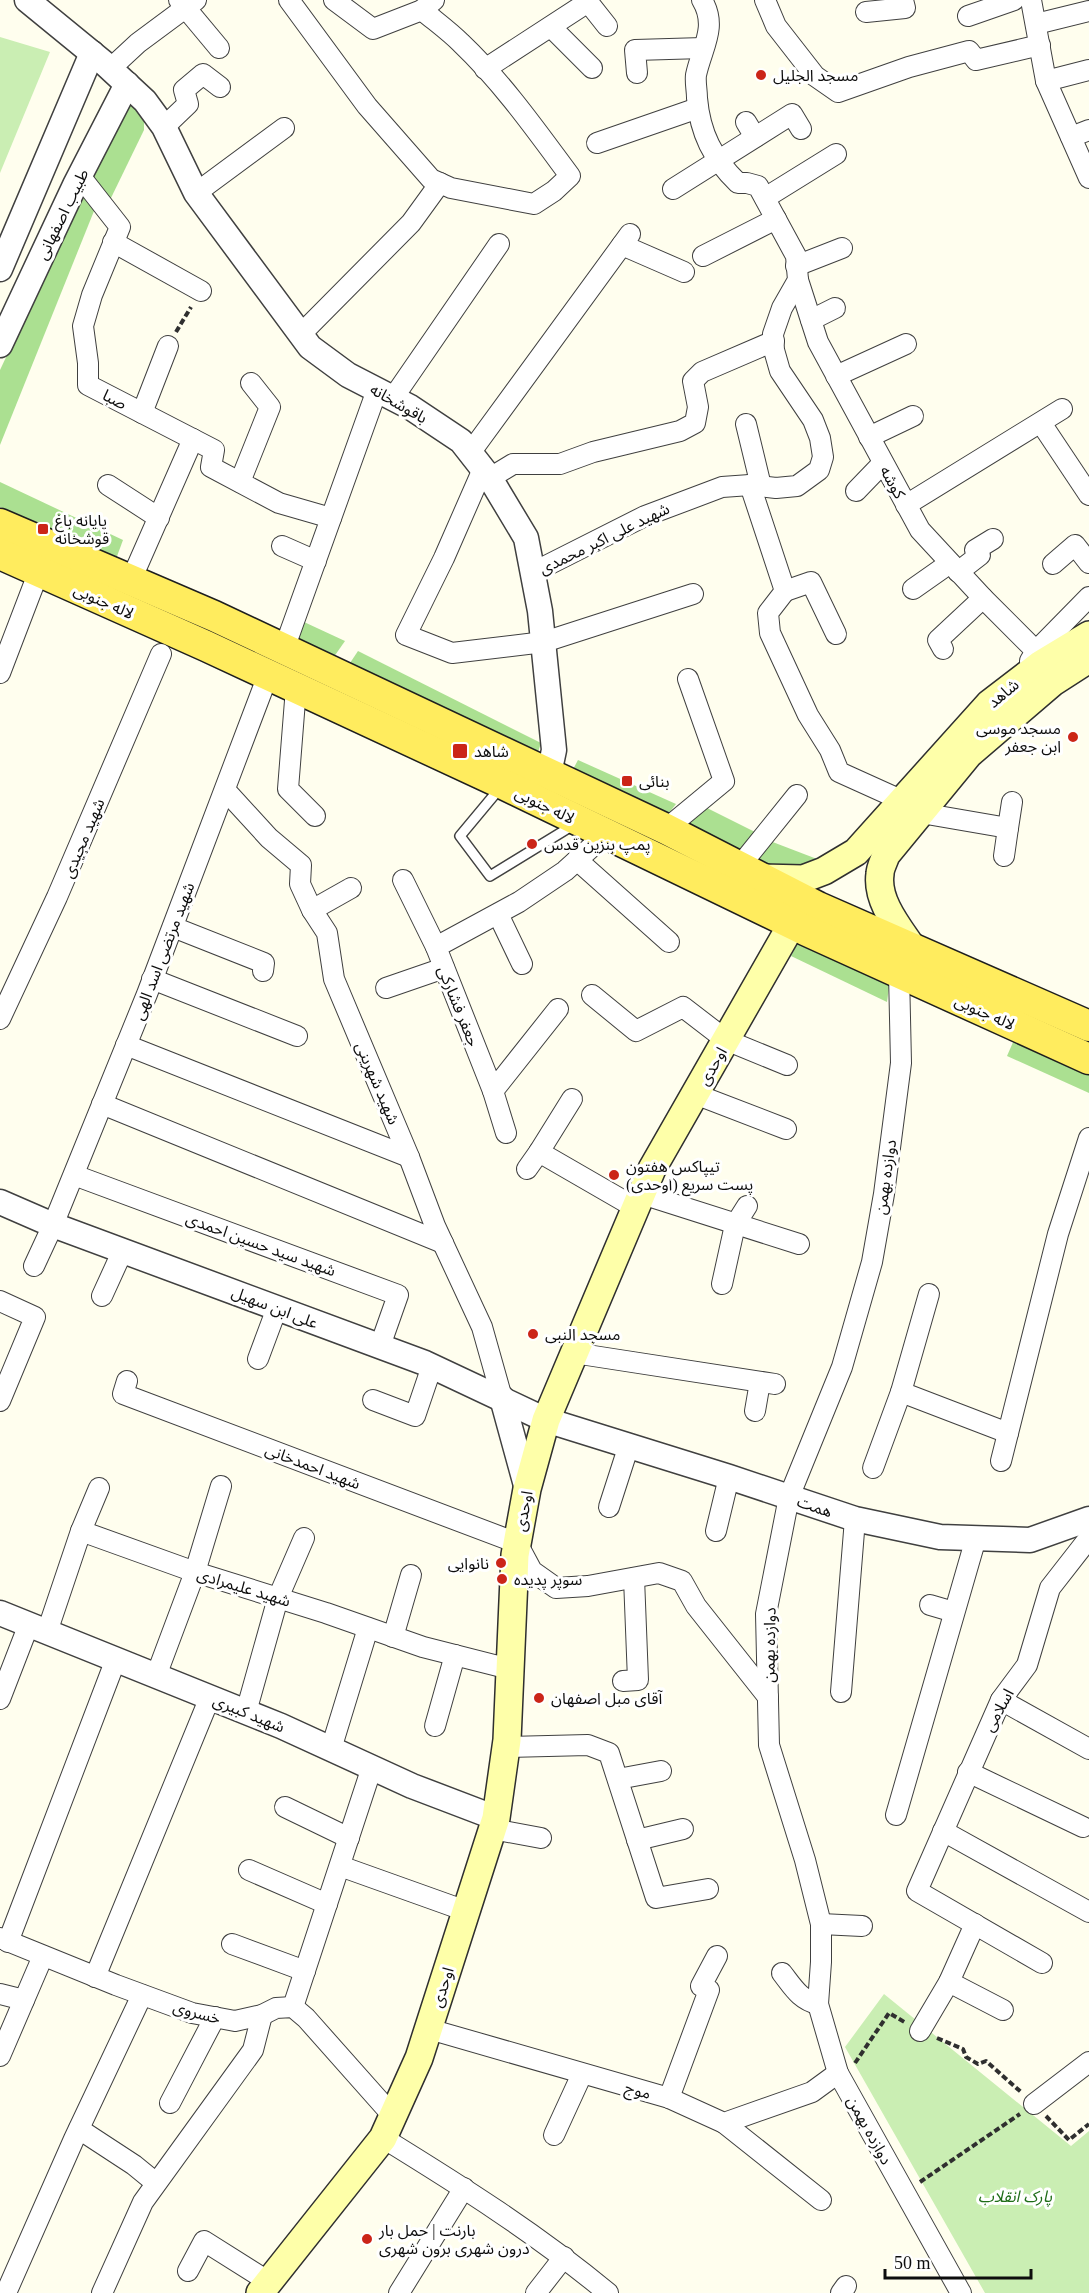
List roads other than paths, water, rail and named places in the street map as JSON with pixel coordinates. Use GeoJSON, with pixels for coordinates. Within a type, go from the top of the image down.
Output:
{"type":"FeatureCollection","features":[{"type":"Feature","properties":{"kind":"main road","name":"لاله جنوبی"},"geometry":{"type":"LineString","coordinates":[[0,524],[284,649],[666,829],[818,907],[906,961],[1089,1059]]}},
{"type":"Feature","properties":{"kind":"main road","name":"لاله جنوبی"},"geometry":{"type":"LineString","coordinates":[[0,554],[296,687],[792,924],[906,961],[1089,1026]]}},
{"type":"Feature","properties":{"kind":"main road","name":"شاهد"},"geometry":{"type":"LineString","coordinates":[[906,961],[880,888],[880,874],[886,855],[911,807],[989,704],[1041,664],[1089,636]]}},
{"type":"Feature","properties":{"kind":"main road","name":"شاهد"},"geometry":{"type":"LineString","coordinates":[[750,872],[803,879],[824,871],[856,852],[911,807],[993,731],[1053,682],[1089,659]]}},
{"type":"Feature","properties":{"kind":"main road","name":"اوحدی"},"geometry":{"type":"LineString","coordinates":[[265,2287],[388,2127],[419,2058],[494,1824],[506,1747],[515,1555],[527,1489],[546,1420],[652,1169],[792,924]]}},
{"type":"Feature","properties":{"kind":"street"},"geometry":{"type":"LineString","coordinates":[[289,0],[367,106],[431,180],[451,188],[534,204],[554,191],[570,176],[544,140],[428,5],[373,29],[334,0]]}},
{"type":"Feature","properties":{"kind":"street"},"geometry":{"type":"LineString","coordinates":[[702,0],[708,10],[711,27],[696,78],[698,108],[707,145],[738,183],[759,186],[795,256],[797,273],[842,248]]}},
{"type":"Feature","properties":{"kind":"street"},"geometry":{"type":"LineString","coordinates":[[765,0],[776,26],[815,76],[838,92],[909,67],[969,51],[976,60],[1040,45]]}},
{"type":"Feature","properties":{"kind":"street"},"geometry":{"type":"LineString","coordinates":[[866,12],[905,8],[903,0]]}},
{"type":"Feature","properties":{"kind":"street"},"geometry":{"type":"LineString","coordinates":[[968,16],[1014,0]]}},
{"type":"Feature","properties":{"kind":"street"},"geometry":{"type":"LineString","coordinates":[[1031,0],[1046,81],[1080,133],[1089,178]]}},
{"type":"Feature","properties":{"kind":"street","name":"باقوشخانه"},"geometry":{"type":"LineString","coordinates":[[26,1],[110,69],[145,101],[164,127],[196,194],[310,347],[348,375],[385,394],[461,441],[481,467],[526,538],[544,642],[554,750],[549,774]]}},
{"type":"Feature","properties":{"kind":"street"},"geometry":{"type":"LineString","coordinates":[[110,69],[187,2],[219,48]]}},
{"type":"Feature","properties":{"kind":"street"},"geometry":{"type":"LineString","coordinates":[[485,69],[588,2],[607,26]]}},
{"type":"Feature","properties":{"kind":"street"},"geometry":{"type":"LineString","coordinates":[[1036,24],[1089,11]]}},
{"type":"Feature","properties":{"kind":"street"},"geometry":{"type":"LineString","coordinates":[[551,27],[592,68]]}},
{"type":"Feature","properties":{"kind":"street"},"geometry":{"type":"LineString","coordinates":[[637,74],[635,50],[703,48]]}},
{"type":"Feature","properties":{"kind":"street","name":"طبیب اصفهانی"},"geometry":{"type":"LineString","coordinates":[[0,345],[80,176],[110,69]]}},
{"type":"Feature","properties":{"kind":"street","name":"طبیب اصفهانی"},"geometry":{"type":"LineString","coordinates":[[0,269],[110,69]]}},
{"type":"Feature","properties":{"kind":"street"},"geometry":{"type":"LineString","coordinates":[[1046,81],[1089,70]]}},
{"type":"Feature","properties":{"kind":"street"},"geometry":{"type":"LineString","coordinates":[[164,127],[188,104],[184,90],[203,74],[220,87]]}},
{"type":"Feature","properties":{"kind":"street"},"geometry":{"type":"LineString","coordinates":[[597,143],[698,108]]}},
{"type":"Feature","properties":{"kind":"street"},"geometry":{"type":"LineString","coordinates":[[674,189],[718,161],[751,130],[792,114],[801,129]]}},
{"type":"Feature","properties":{"kind":"street"},"geometry":{"type":"LineString","coordinates":[[196,194],[284,128]]}},
{"type":"Feature","properties":{"kind":"street"},"geometry":{"type":"LineString","coordinates":[[765,198],[836,154]]}},
{"type":"Feature","properties":{"kind":"street","name":"صبا"},"geometry":{"type":"LineString","coordinates":[[80,176],[120,227],[92,296],[83,326],[88,363],[87,385],[214,450],[211,467],[279,503],[331,518]]}},
{"type":"Feature","properties":{"kind":"street"},"geometry":{"type":"LineString","coordinates":[[301,334],[411,223],[440,183]]}},
{"type":"Feature","properties":{"kind":"street"},"geometry":{"type":"LineString","coordinates":[[703,256],[776,219]]}},
{"type":"Feature","properties":{"kind":"street"},"geometry":{"type":"LineString","coordinates":[[684,272],[626,240],[481,467],[444,558],[406,635],[452,653],[544,642],[693,594]]}},
{"type":"Feature","properties":{"kind":"street"},"geometry":{"type":"LineString","coordinates":[[113,242],[201,291]]}},
{"type":"Feature","properties":{"kind":"street"},"geometry":{"type":"LineString","coordinates":[[284,649],[331,518],[385,394],[499,244]]}},
{"type":"Feature","properties":{"kind":"street","name":"کوشه"},"geometry":{"type":"LineString","coordinates":[[797,273],[818,342],[920,530],[982,598],[1036,651]]}},
{"type":"Feature","properties":{"kind":"street","name":"شهید علی اکبر محمدی"},"geometry":{"type":"LineString","coordinates":[[532,573],[645,516],[722,487],[797,486],[819,470],[823,457],[820,438],[813,420],[780,371],[774,340],[782,308],[797,273]]}},
{"type":"Feature","properties":{"kind":"street"},"geometry":{"type":"LineString","coordinates":[[811,320],[835,308]]}},
{"type":"Feature","properties":{"kind":"street"},"geometry":{"type":"LineString","coordinates":[[481,467],[560,464],[593,452],[680,431],[695,423],[698,407],[693,381],[702,372],[774,340]]}},
{"type":"Feature","properties":{"kind":"street"},"geometry":{"type":"LineString","coordinates":[[836,376],[906,344]]}},
{"type":"Feature","properties":{"kind":"street"},"geometry":{"type":"LineString","coordinates":[[142,413],[168,346]]}},
{"type":"Feature","properties":{"kind":"street"},"geometry":{"type":"LineString","coordinates":[[240,482],[270,407],[251,383]]}},
{"type":"Feature","properties":{"kind":"street"},"geometry":{"type":"LineString","coordinates":[[906,505],[1062,409]]}},
{"type":"Feature","properties":{"kind":"street"},"geometry":{"type":"LineString","coordinates":[[869,437],[914,416]]}},
{"type":"Feature","properties":{"kind":"street"},"geometry":{"type":"LineString","coordinates":[[746,423],[755,485],[785,591]]}},
{"type":"Feature","properties":{"kind":"street"},"geometry":{"type":"LineString","coordinates":[[1041,423],[1089,495]]}},
{"type":"Feature","properties":{"kind":"street"},"geometry":{"type":"LineString","coordinates":[[131,580],[193,439]]}},
{"type":"Feature","properties":{"kind":"street"},"geometry":{"type":"LineString","coordinates":[[856,491],[883,463]]}},
{"type":"Feature","properties":{"kind":"street"},"geometry":{"type":"LineString","coordinates":[[108,485],[159,518]]}},
{"type":"Feature","properties":{"kind":"street"},"geometry":{"type":"LineString","coordinates":[[913,589],[980,555],[975,550],[993,539]]}},
{"type":"Feature","properties":{"kind":"street"},"geometry":{"type":"LineString","coordinates":[[282,546],[316,561]]}},
{"type":"Feature","properties":{"kind":"street"},"geometry":{"type":"LineString","coordinates":[[1053,564],[1075,546],[1089,562]]}},
{"type":"Feature","properties":{"kind":"street"},"geometry":{"type":"LineString","coordinates":[[0,673],[39,571]]}},
{"type":"Feature","properties":{"kind":"street"},"geometry":{"type":"LineString","coordinates":[[836,634],[811,582],[785,591],[768,613],[770,633],[808,715],[830,750],[839,771],[911,807],[1008,828]]}},
{"type":"Feature","properties":{"kind":"street"},"geometry":{"type":"LineString","coordinates":[[1019,680],[1036,651],[1089,597]]}},
{"type":"Feature","properties":{"kind":"street"},"geometry":{"type":"LineString","coordinates":[[944,649],[938,640],[982,598]]}},
{"type":"Feature","properties":{"kind":"street","name":"شهید مجیدی"},"geometry":{"type":"LineString","coordinates":[[0,1019],[57,897],[161,654]]}},
{"type":"Feature","properties":{"kind":"street","name":"شهید مرتضی اسد الهی"},"geometry":{"type":"LineString","coordinates":[[34,1266],[126,1046],[226,791],[268,675]]}},
{"type":"Feature","properties":{"kind":"street"},"geometry":{"type":"LineString","coordinates":[[666,829],[724,781],[688,679]]}},
{"type":"Feature","properties":{"kind":"street"},"geometry":{"type":"LineString","coordinates":[[296,687],[288,789],[315,816]]}},
{"type":"Feature","properties":{"kind":"street","name":"شهید شهرینی"},"geometry":{"type":"LineString","coordinates":[[226,791],[269,838],[301,865],[300,884],[312,910],[327,933],[334,979],[443,1243],[482,1327],[502,1398]]}},
{"type":"Feature","properties":{"kind":"street"},"geometry":{"type":"LineString","coordinates":[[750,872],[797,795]]}},
{"type":"Feature","properties":{"kind":"street"},"geometry":{"type":"LineString","coordinates":[[1004,856],[1012,802]]}},
{"type":"Feature","properties":{"kind":"street","name":"جعفر فشارکی"},"geometry":{"type":"LineString","coordinates":[[506,1133],[493,1091],[436,947],[529,896],[565,871],[577,860],[593,828]]}},
{"type":"Feature","properties":{"kind":"street"},"geometry":{"type":"LineString","coordinates":[[577,860],[669,942]]}},
{"type":"Feature","properties":{"kind":"street"},"geometry":{"type":"LineString","coordinates":[[403,880],[436,947]]}},
{"type":"Feature","properties":{"kind":"street"},"geometry":{"type":"LineString","coordinates":[[312,910],[351,888]]}},
{"type":"Feature","properties":{"kind":"street"},"geometry":{"type":"LineString","coordinates":[[498,914],[522,964]]}},
{"type":"Feature","properties":{"kind":"street"},"geometry":{"type":"LineString","coordinates":[[173,927],[264,963],[263,971]]}},
{"type":"Feature","properties":{"kind":"street","name":"دوازده بهمن"},"geometry":{"type":"LineString","coordinates":[[906,961],[901,1063],[884,1194],[872,1262],[842,1366],[789,1497],[766,1614],[769,1745],[805,1860],[820,1924],[821,1962],[818,2004],[837,2073],[961,2293]]}},
{"type":"Feature","properties":{"kind":"street"},"geometry":{"type":"LineString","coordinates":[[386,987],[444,968]]}},
{"type":"Feature","properties":{"kind":"street"},"geometry":{"type":"LineString","coordinates":[[152,979],[297,1036]]}},
{"type":"Feature","properties":{"kind":"street"},"geometry":{"type":"LineString","coordinates":[[592,995],[636,1031],[683,1006],[726,1040],[787,1065]]}},
{"type":"Feature","properties":{"kind":"street"},"geometry":{"type":"LineString","coordinates":[[493,1091],[558,1009]]}},
{"type":"Feature","properties":{"kind":"street"},"geometry":{"type":"LineString","coordinates":[[126,1046],[409,1156]]}},
{"type":"Feature","properties":{"kind":"street"},"geometry":{"type":"LineString","coordinates":[[695,1094],[786,1129]]}},
{"type":"Feature","properties":{"kind":"street"},"geometry":{"type":"LineString","coordinates":[[527,1169],[572,1099]]}},
{"type":"Feature","properties":{"kind":"street"},"geometry":{"type":"LineString","coordinates":[[102,1104],[443,1243]]}},
{"type":"Feature","properties":{"kind":"street"},"geometry":{"type":"LineString","coordinates":[[1001,1461],[1058,1234],[1089,1138]]}},
{"type":"Feature","properties":{"kind":"street"},"geometry":{"type":"LineString","coordinates":[[539,1152],[639,1201],[735,1225],[767,1228],[799,1245]]}},
{"type":"Feature","properties":{"kind":"street","name":"شهید سید حسین احمدی"},"geometry":{"type":"LineString","coordinates":[[74,1174],[398,1295],[380,1346]]}},
{"type":"Feature","properties":{"kind":"street","name":"علی ابن سهیل"},"geometry":{"type":"LineString","coordinates":[[0,1202],[53,1225],[432,1366],[546,1420]]}},
{"type":"Feature","properties":{"kind":"street"},"geometry":{"type":"LineString","coordinates":[[722,1284],[735,1225],[747,1206]]}},
{"type":"Feature","properties":{"kind":"street"},"geometry":{"type":"LineString","coordinates":[[102,1296],[123,1250]]}},
{"type":"Feature","properties":{"kind":"street"},"geometry":{"type":"LineString","coordinates":[[873,1468],[901,1392],[929,1294]]}},
{"type":"Feature","properties":{"kind":"street"},"geometry":{"type":"LineString","coordinates":[[0,1301],[35,1317],[0,1401]]}},
{"type":"Feature","properties":{"kind":"street"},"geometry":{"type":"LineString","coordinates":[[258,1359],[277,1308]]}},
{"type":"Feature","properties":{"kind":"street"},"geometry":{"type":"LineString","coordinates":[[574,1353],[767,1383],[755,1411]]}},
{"type":"Feature","properties":{"kind":"street"},"geometry":{"type":"LineString","coordinates":[[374,1400],[415,1416],[432,1366]]}},
{"type":"Feature","properties":{"kind":"street","name":"شهید احمدخانی"},"geometry":{"type":"LineString","coordinates":[[127,1381],[123,1394],[517,1543]]}},
{"type":"Feature","properties":{"kind":"street"},"geometry":{"type":"LineString","coordinates":[[901,1392],[1008,1433]]}},
{"type":"Feature","properties":{"kind":"street"},"geometry":{"type":"LineString","coordinates":[[502,1398],[527,1489]]}},
{"type":"Feature","properties":{"kind":"street","name":"همت"},"geometry":{"type":"LineString","coordinates":[[546,1420],[855,1519],[940,1537],[1030,1540],[1089,1520]]}},
{"type":"Feature","properties":{"kind":"street"},"geometry":{"type":"LineString","coordinates":[[609,1507],[629,1445]]}},
{"type":"Feature","properties":{"kind":"street"},"geometry":{"type":"LineString","coordinates":[[716,1531],[729,1477]]}},
{"type":"Feature","properties":{"kind":"street"},"geometry":{"type":"LineString","coordinates":[[156,1676],[195,1572],[221,1486]]}},
{"type":"Feature","properties":{"kind":"street"},"geometry":{"type":"LineString","coordinates":[[0,1699],[38,1628],[99,1488]]}},
{"type":"Feature","properties":{"kind":"street"},"geometry":{"type":"LineString","coordinates":[[841,1692],[855,1519]]}},
{"type":"Feature","properties":{"kind":"street","name":"شهید علیمرادی"},"geometry":{"type":"LineString","coordinates":[[81,1532],[393,1637],[510,1669]]}},
{"type":"Feature","properties":{"kind":"street"},"geometry":{"type":"LineString","coordinates":[[246,1712],[278,1598],[304,1538]]}},
{"type":"Feature","properties":{"kind":"street"},"geometry":{"type":"LineString","coordinates":[[896,1815],[976,1538]]}},
{"type":"Feature","properties":{"kind":"street","name":"اسلامی"},"geometry":{"type":"LineString","coordinates":[[975,1924],[917,1891],[1001,1700],[1027,1665],[1050,1588],[1089,1538]]}},
{"type":"Feature","properties":{"kind":"street"},"geometry":{"type":"LineString","coordinates":[[517,1543],[532,1571],[556,1588],[588,1586],[659,1574],[682,1581],[696,1606],[768,1696]]}},
{"type":"Feature","properties":{"kind":"street"},"geometry":{"type":"LineString","coordinates":[[393,1637],[411,1575]]}},
{"type":"Feature","properties":{"kind":"street"},"geometry":{"type":"LineString","coordinates":[[623,1681],[638,1680],[634,1578]]}},
{"type":"Feature","properties":{"kind":"street"},"geometry":{"type":"LineString","coordinates":[[930,1605],[954,1612]]}},
{"type":"Feature","properties":{"kind":"street","name":"شهید کبیری"},"geometry":{"type":"LineString","coordinates":[[0,1613],[246,1712],[494,1824]]}},
{"type":"Feature","properties":{"kind":"street"},"geometry":{"type":"LineString","coordinates":[[331,1749],[368,1628]]}},
{"type":"Feature","properties":{"kind":"street"},"geometry":{"type":"LineString","coordinates":[[435,1726],[455,1655]]}},
{"type":"Feature","properties":{"kind":"street"},"geometry":{"type":"LineString","coordinates":[[4,1940],[116,1659]]}},
{"type":"Feature","properties":{"kind":"street"},"geometry":{"type":"LineString","coordinates":[[95,1977],[210,1697]]}},
{"type":"Feature","properties":{"kind":"street"},"geometry":{"type":"LineString","coordinates":[[1001,1700],[1089,1749]]}},
{"type":"Feature","properties":{"kind":"street"},"geometry":{"type":"LineString","coordinates":[[506,1747],[588,1745],[609,1753],[656,1898],[708,1888]]}},
{"type":"Feature","properties":{"kind":"street"},"geometry":{"type":"LineString","coordinates":[[372,1767],[293,2007],[306,2018],[388,2127],[464,2188],[564,2257],[608,2293]]}},
{"type":"Feature","properties":{"kind":"street"},"geometry":{"type":"LineString","coordinates":[[618,1779],[661,1771]]}},
{"type":"Feature","properties":{"kind":"street"},"geometry":{"type":"LineString","coordinates":[[968,1772],[1083,1827]]}},
{"type":"Feature","properties":{"kind":"street"},"geometry":{"type":"LineString","coordinates":[[285,1807],[350,1838]]}},
{"type":"Feature","properties":{"kind":"street"},"geometry":{"type":"LineString","coordinates":[[494,1824],[541,1838]]}},
{"type":"Feature","properties":{"kind":"street"},"geometry":{"type":"LineString","coordinates":[[637,1839],[683,1829]]}},
{"type":"Feature","properties":{"kind":"street"},"geometry":{"type":"LineString","coordinates":[[943,1831],[1089,1912]]}},
{"type":"Feature","properties":{"kind":"street"},"geometry":{"type":"LineString","coordinates":[[340,1866],[466,1911]]}},
{"type":"Feature","properties":{"kind":"street"},"geometry":{"type":"LineString","coordinates":[[249,1870],[327,1904]]}},
{"type":"Feature","properties":{"kind":"street"},"geometry":{"type":"LineString","coordinates":[[820,1924],[862,1926]]}},
{"type":"Feature","properties":{"kind":"street"},"geometry":{"type":"LineString","coordinates":[[920,2031],[949,1982],[975,1924],[1042,1963]]}},
{"type":"Feature","properties":{"kind":"street","name":"خسروی"},"geometry":{"type":"LineString","coordinates":[[4,1940],[192,2013],[236,2021],[262,2015],[276,2008],[293,2007]]}},
{"type":"Feature","properties":{"kind":"street"},"geometry":{"type":"LineString","coordinates":[[232,1944],[305,1971]]}},
{"type":"Feature","properties":{"kind":"street"},"geometry":{"type":"LineString","coordinates":[[0,2056],[43,1956]]}},
{"type":"Feature","properties":{"kind":"street"},"geometry":{"type":"LineString","coordinates":[[669,2098],[709,1990],[701,1986],[717,1956]]}},
{"type":"Feature","properties":{"kind":"street"},"geometry":{"type":"LineString","coordinates":[[782,1972],[798,1994],[808,2002],[818,2004]]}},
{"type":"Feature","properties":{"kind":"street"},"geometry":{"type":"LineString","coordinates":[[949,1982],[1003,2010]]}},
{"type":"Feature","properties":{"kind":"street"},"geometry":{"type":"LineString","coordinates":[[0,1994],[24,2000]]}},
{"type":"Feature","properties":{"kind":"street"},"geometry":{"type":"LineString","coordinates":[[6,2293],[142,1995]]}},
{"type":"Feature","properties":{"kind":"street"},"geometry":{"type":"LineString","coordinates":[[102,2293],[143,2202],[253,2050],[262,2015]]}},
{"type":"Feature","properties":{"kind":"street"},"geometry":{"type":"LineString","coordinates":[[170,2103],[214,2017]]}},
{"type":"Feature","properties":{"kind":"street","name":"موج"},"geometry":{"type":"LineString","coordinates":[[429,2029],[669,2098],[724,2123],[821,2200]]}},
{"type":"Feature","properties":{"kind":"street"},"geometry":{"type":"LineString","coordinates":[[1034,2104],[1089,2062]]}},
{"type":"Feature","properties":{"kind":"street"},"geometry":{"type":"LineString","coordinates":[[724,2123],[812,2092],[837,2073]]}},
{"type":"Feature","properties":{"kind":"street"},"geometry":{"type":"LineString","coordinates":[[554,2135],[582,2074]]}},
{"type":"Feature","properties":{"kind":"street"},"geometry":{"type":"LineString","coordinates":[[79,2129],[134,2165],[156,2184]]}},
{"type":"Feature","properties":{"kind":"street"},"geometry":{"type":"LineString","coordinates":[[399,2293],[464,2188]]}},
{"type":"Feature","properties":{"kind":"street"},"geometry":{"type":"LineString","coordinates":[[188,2271],[204,2241],[265,2287]]}},
{"type":"Feature","properties":{"kind":"street"},"geometry":{"type":"LineString","coordinates":[[536,2293],[564,2257]]}},
{"type":"Feature","properties":{"kind":"lane"},"geometry":{"type":"LineString","coordinates":[[503,784],[460,836],[490,876],[593,828]]}},
{"type":"Feature","properties":{"kind":"place","name":"مسجد الجلیل"},"geometry":{"type":"Point","coordinates":[761,75]}},
{"type":"Feature","properties":{"kind":"place","name":"پایانه باغ قوشخانه"},"geometry":{"type":"Point","coordinates":[43,529]}},
{"type":"Feature","properties":{"kind":"place","name":"مسجد موسی ابن جعفر"},"geometry":{"type":"Point","coordinates":[1073,737]}},
{"type":"Feature","properties":{"kind":"place","name":"شاهد"},"geometry":{"type":"Point","coordinates":[460,751]}},
{"type":"Feature","properties":{"kind":"place","name":"بنائی"},"geometry":{"type":"Point","coordinates":[627,781]}},
{"type":"Feature","properties":{"kind":"place","name":"پمپ بنزین قدس"},"geometry":{"type":"Point","coordinates":[532,844]}},
{"type":"Feature","properties":{"kind":"place","name":"تیپاکس هفتون (اوحدی) پست سریع"},"geometry":{"type":"Point","coordinates":[614,1175]}},
{"type":"Feature","properties":{"kind":"place","name":"مسجد النبی"},"geometry":{"type":"Point","coordinates":[533,1334]}},
{"type":"Feature","properties":{"kind":"place","name":"نانوایی"},"geometry":{"type":"Point","coordinates":[501,1563]}},
{"type":"Feature","properties":{"kind":"place","name":"سوپر پدیده"},"geometry":{"type":"Point","coordinates":[502,1579]}},
{"type":"Feature","properties":{"kind":"place","name":"آقای مبل اصفهان"},"geometry":{"type":"Point","coordinates":[539,1698]}},
{"type":"Feature","properties":{"kind":"place","name":"بارنت | حمل بار درون شهری برون شهری"},"geometry":{"type":"Point","coordinates":[367,2239]}},
{"type":"Feature","properties":{"kind":"park label","name":"پارک انقلاب"},"geometry":{"type":"Point","coordinates":[1015,2196]}}]}
